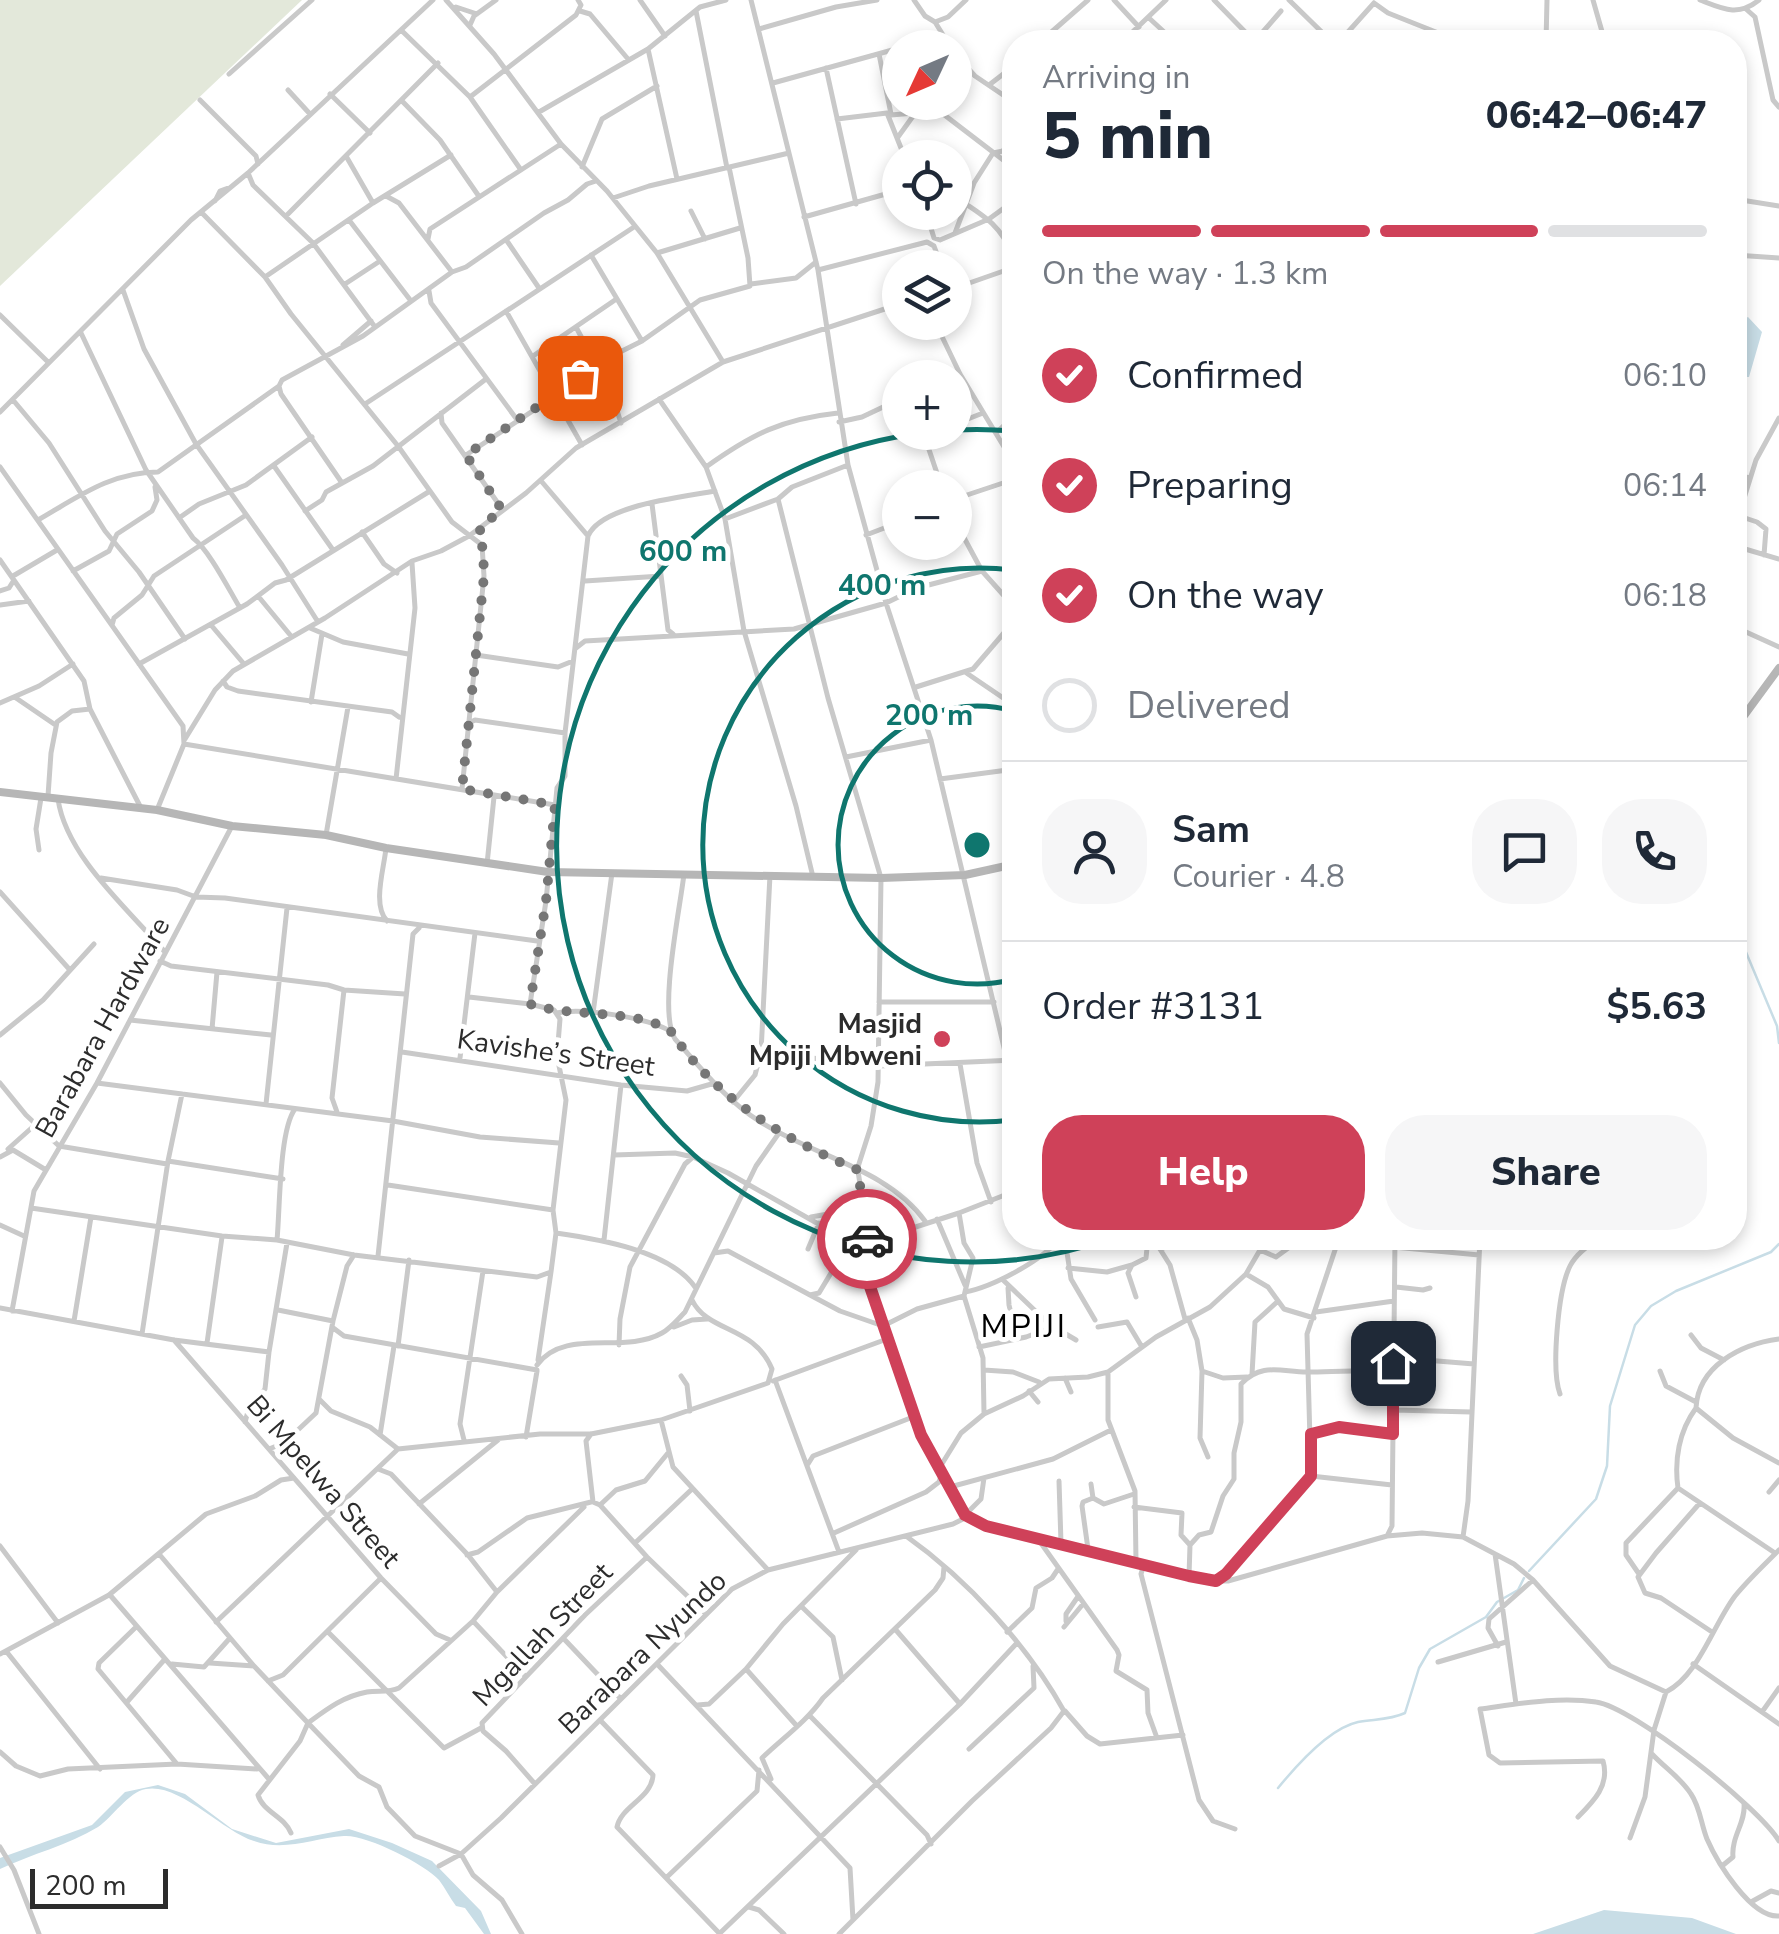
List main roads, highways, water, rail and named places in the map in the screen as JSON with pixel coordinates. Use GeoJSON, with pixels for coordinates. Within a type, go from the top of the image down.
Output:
{"type":"FeatureCollection","features":[{"type":"Feature","properties":{"kind":"water"},"geometry":{"type":"Polygon","coordinates":[[[1747,318],[1762,332],[1749,377],[1747,377],[1747,318]]]}},
{"type":"Feature","properties":{"kind":"water"},"geometry":{"type":"Polygon","coordinates":[[[158,1785],[185,1794],[232,1829],[276,1843],[349,1829],[392,1843],[432,1861],[481,1911],[491,1934],[484,1934],[465,1908],[456,1906],[432,1873],[380,1845],[344,1836],[288,1845],[265,1844],[242,1836],[187,1800],[159,1789],[139,1791],[87,1833],[0,1869],[0,1858],[92,1825],[125,1792],[158,1785]]]}},
{"type":"Feature","properties":{"kind":"water"},"geometry":{"type":"Polygon","coordinates":[[[1604,1910],[1692,1918],[1736,1934],[1533,1934],[1604,1910]]]}},
{"type":"Feature","properties":{"kind":"waterway"},"geometry":{"type":"LineString","coordinates":[[1747,955],[1777,1026],[1779,1043]]}},
{"type":"Feature","properties":{"kind":"waterway"},"geometry":{"type":"LineString","coordinates":[[1529,1571],[1596,1499],[1607,1466],[1610,1406],[1635,1325],[1651,1306],[1676,1291],[1771,1252],[1779,1244]]}},
{"type":"Feature","properties":{"kind":"waterway"},"geometry":{"type":"LineString","coordinates":[[1278,1788],[1336,1732],[1358,1722],[1405,1713],[1419,1668],[1430,1649],[1486,1617],[1497,1602],[1518,1590],[1524,1578]]}},
{"type":"Feature","properties":{"kind":"place","name":"Masjid Mpiji Mbweni"},"geometry":{"type":"Point","coordinates":[942,1039]}},
{"type":"Feature","properties":{"kind":"district","name":"MPIJI"},"geometry":{"type":"Point","coordinates":[1024,1326]}}]}
